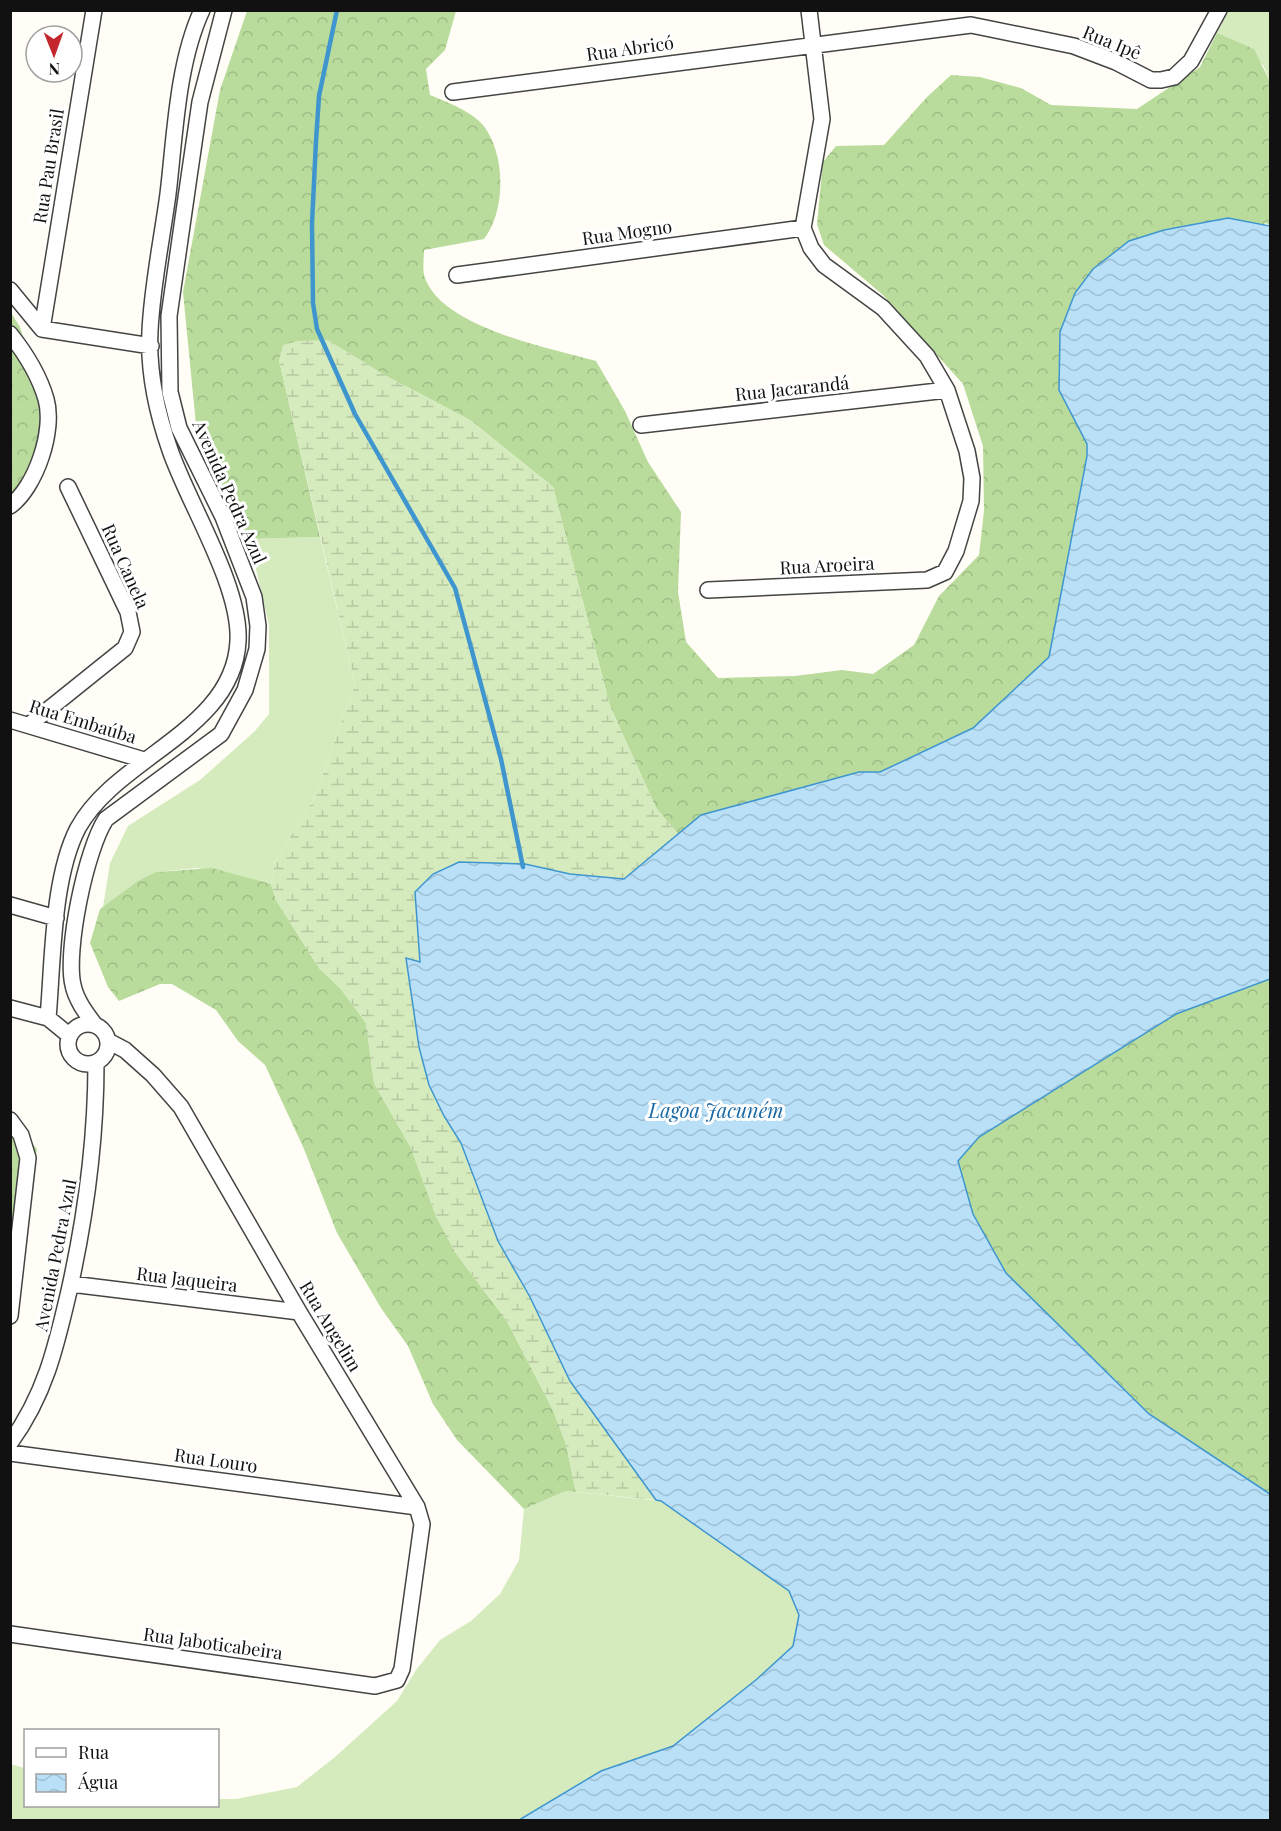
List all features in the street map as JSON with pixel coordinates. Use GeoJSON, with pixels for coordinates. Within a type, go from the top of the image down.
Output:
{"type":"FeatureCollection","features":[{"type":"Feature","properties":{"kind":"street","name":"Rua Pau Brasil"},"geometry":{"type":"LineString","coordinates":[[42,329],[94,10]]}},
{"type":"Feature","properties":{"kind":"street","name":"Avenida Pedra Azul"},"geometry":{"type":"LineString","coordinates":[[48,1018],[56,918],[67,856],[79,827],[96,805],[144,760],[202,715],[225,689],[238,643],[237,618],[230,593],[170,450],[153,389],[150,332],[183,80],[201,10]]}},
{"type":"Feature","properties":{"kind":"street","name":"Avenida Pedra Azul"},"geometry":{"type":"LineString","coordinates":[[10,1443],[29,1417],[53,1360],[83,1231],[92,1172],[96,1064],[106,1054],[108,1041],[80,1003],[71,974],[81,890],[98,831],[106,819],[221,734],[245,690],[257,649],[258,626],[254,597],[223,517],[179,428],[170,392],[169,316],[200,102],[224,10]]}},
{"type":"Feature","properties":{"kind":"street"},"geometry":{"type":"LineString","coordinates":[[809,10],[822,119],[803,228],[811,248],[825,265],[883,308],[927,356],[947,390]]}},
{"type":"Feature","properties":{"kind":"street","name":"Rua Ipê"},"geometry":{"type":"LineString","coordinates":[[812,44],[971,25],[1074,46],[1116,62],[1151,80],[1161,80],[1174,77],[1191,61],[1219,10]]}},
{"type":"Feature","properties":{"kind":"street","name":"Rua Abricó"},"geometry":{"type":"LineString","coordinates":[[453,92],[812,44]]}},
{"type":"Feature","properties":{"kind":"street","name":"Rua Mogno"},"geometry":{"type":"LineString","coordinates":[[457,275],[803,228]]}},
{"type":"Feature","properties":{"kind":"street"},"geometry":{"type":"LineString","coordinates":[[10,290],[42,329],[151,346]]}},
{"type":"Feature","properties":{"kind":"street"},"geometry":{"type":"LineString","coordinates":[[10,334],[37,373],[47,402],[47,431],[38,467],[23,495],[10,506]]}},
{"type":"Feature","properties":{"kind":"street","name":"Rua Jacarandá"},"geometry":{"type":"LineString","coordinates":[[641,424],[947,390]]}},
{"type":"Feature","properties":{"kind":"street","name":"Rua Aroeira"},"geometry":{"type":"LineString","coordinates":[[708,591],[927,580],[945,572],[956,551],[968,511],[972,478],[967,451],[947,390]]}},
{"type":"Feature","properties":{"kind":"street","name":"Rua Canela"},"geometry":{"type":"LineString","coordinates":[[29,725],[126,648],[132,632],[128,612],[68,487]]}},
{"type":"Feature","properties":{"kind":"street","name":"Rua Embaúba"},"geometry":{"type":"LineString","coordinates":[[10,720],[144,760]]}},
{"type":"Feature","properties":{"kind":"street"},"geometry":{"type":"LineString","coordinates":[[10,905],[56,918]]}},
{"type":"Feature","properties":{"kind":"street"},"geometry":{"type":"LineString","coordinates":[[10,1008],[48,1018],[70,1036]]}},
{"type":"Feature","properties":{"kind":"street"},"geometry":{"type":"LineString","coordinates":[[95,1025],[82,1025],[70,1036],[69,1050],[74,1059],[87,1065],[96,1064]]}},
{"type":"Feature","properties":{"kind":"street","name":"Rua Angelim"},"geometry":{"type":"LineString","coordinates":[[108,1041],[125,1050],[153,1075],[181,1107],[299,1312],[417,1507],[422,1524],[402,1669]]}},
{"type":"Feature","properties":{"kind":"street"},"geometry":{"type":"LineString","coordinates":[[10,1120],[21,1135],[28,1158],[10,1316]]}},
{"type":"Feature","properties":{"kind":"street","name":"Rua Jaqueira"},"geometry":{"type":"LineString","coordinates":[[70,1284],[299,1312]]}},
{"type":"Feature","properties":{"kind":"street","name":"Rua Louro"},"geometry":{"type":"LineString","coordinates":[[10,1453],[417,1507]]}},
{"type":"Feature","properties":{"kind":"street","name":"Rua Jaboticabeira"},"geometry":{"type":"LineString","coordinates":[[10,1634],[375,1686],[397,1680],[402,1669]]}},
{"type":"Feature","properties":{"kind":"green space"},"geometry":{"type":"Polygon","coordinates":[[[247,11],[456,11],[445,50],[426,69],[430,95],[465,111],[483,125],[496,151],[499,166],[499,198],[491,227],[484,239],[424,250],[425,278],[436,295],[453,310],[475,323],[526,342],[596,361],[625,411],[648,462],[681,512],[678,592],[686,642],[718,678],[795,676],[842,670],[873,674],[914,645],[939,596],[979,555],[984,511],[983,446],[963,384],[883,295],[824,245],[817,224],[823,162],[836,146],[884,145],[927,97],[951,75],[980,77],[1021,88],[1051,105],[1137,109],[1200,67],[1217,33],[1254,49],[1270,82],[1270,226],[1266,223],[1075,293],[1060,332],[1059,390],[1087,444],[1087,456],[1049,657],[973,728],[880,772],[859,772],[701,815],[678,834],[656,808],[610,706],[553,487],[470,420],[386,376],[327,340],[279,360],[320,537],[249,539],[197,435],[183,292],[220,90],[247,11]]]}},
{"type":"Feature","properties":{"kind":"green space"},"geometry":{"type":"Polygon","coordinates":[[[1228,11],[1270,11],[1270,82],[1263,65],[1217,33],[1228,11]]]}},
{"type":"Feature","properties":{"kind":"green space"},"geometry":{"type":"Polygon","coordinates":[[[10,311],[20,327],[45,408],[31,488],[10,497],[10,311]]]}},
{"type":"Feature","properties":{"kind":"green space"},"geometry":{"type":"Polygon","coordinates":[[[327,340],[386,376],[470,420],[553,487],[610,706],[656,808],[678,834],[624,879],[570,874],[525,864],[459,862],[433,874],[415,892],[420,962],[406,959],[419,1047],[429,1085],[444,1116],[461,1143],[498,1241],[530,1297],[570,1381],[656,1500],[576,1492],[566,1444],[553,1410],[507,1321],[455,1252],[436,1216],[411,1148],[374,1083],[366,1023],[341,989],[319,968],[276,900],[271,884],[275,861],[314,799],[355,684],[279,360],[283,345],[297,341],[327,340]]]}},
{"type":"Feature","properties":{"kind":"green space"},"geometry":{"type":"Polygon","coordinates":[[[320,537],[355,684],[314,799],[275,861],[271,884],[197,868],[156,872],[103,907],[110,863],[128,826],[200,780],[254,732],[269,714],[269,625],[249,539],[320,537]]]}},
{"type":"Feature","properties":{"kind":"green space"},"geometry":{"type":"Polygon","coordinates":[[[212,868],[271,884],[276,900],[319,968],[341,989],[366,1023],[374,1083],[411,1148],[436,1216],[455,1252],[507,1321],[553,1410],[566,1444],[576,1492],[566,1491],[524,1509],[457,1440],[433,1404],[408,1346],[381,1308],[337,1233],[304,1149],[265,1065],[238,1041],[216,1010],[172,984],[160,984],[119,1001],[108,987],[90,943],[100,909],[138,881],[156,872],[212,868]]]}},
{"type":"Feature","properties":{"kind":"green space"},"geometry":{"type":"Polygon","coordinates":[[[1270,979],[1270,1494],[1149,1414],[1006,1273],[973,1214],[958,1161],[979,1137],[1176,1014],[1270,979]]]}},
{"type":"Feature","properties":{"kind":"green space"},"geometry":{"type":"Polygon","coordinates":[[[10,1119],[37,1149],[11,1325],[10,1325],[10,1119]]]}},
{"type":"Feature","properties":{"kind":"green space"},"geometry":{"type":"Polygon","coordinates":[[[566,1491],[661,1501],[789,1591],[799,1615],[793,1646],[757,1679],[673,1746],[601,1771],[519,1820],[11,1820],[10,1764],[24,1768],[24,1807],[219,1807],[219,1799],[236,1799],[297,1787],[335,1757],[397,1701],[416,1670],[440,1640],[471,1621],[500,1594],[519,1560],[524,1509],[566,1491]]]}},
{"type":"Feature","properties":{"kind":"water","name":"Lagoa Jacuném"},"geometry":{"type":"Polygon","coordinates":[[[1228,218],[1270,226],[1270,979],[1176,1014],[979,1137],[958,1161],[973,1214],[1006,1273],[1149,1414],[1270,1494],[1270,1820],[519,1820],[601,1771],[673,1746],[757,1679],[793,1646],[799,1615],[789,1591],[661,1501],[656,1500],[570,1381],[530,1297],[498,1241],[461,1143],[444,1116],[429,1085],[419,1047],[406,958],[420,962],[415,892],[433,874],[459,862],[525,864],[570,874],[624,879],[701,815],[859,772],[880,772],[973,728],[1049,657],[1087,456],[1087,444],[1059,390],[1060,332],[1075,293],[1093,269],[1129,241],[1164,230],[1228,218]]]}},
{"type":"Feature","properties":{"kind":"waterway"},"geometry":{"type":"LineString","coordinates":[[337,10],[319,96],[316,141],[312,224],[313,303],[317,329],[355,414],[455,588],[501,759],[523,867]]}}]}
